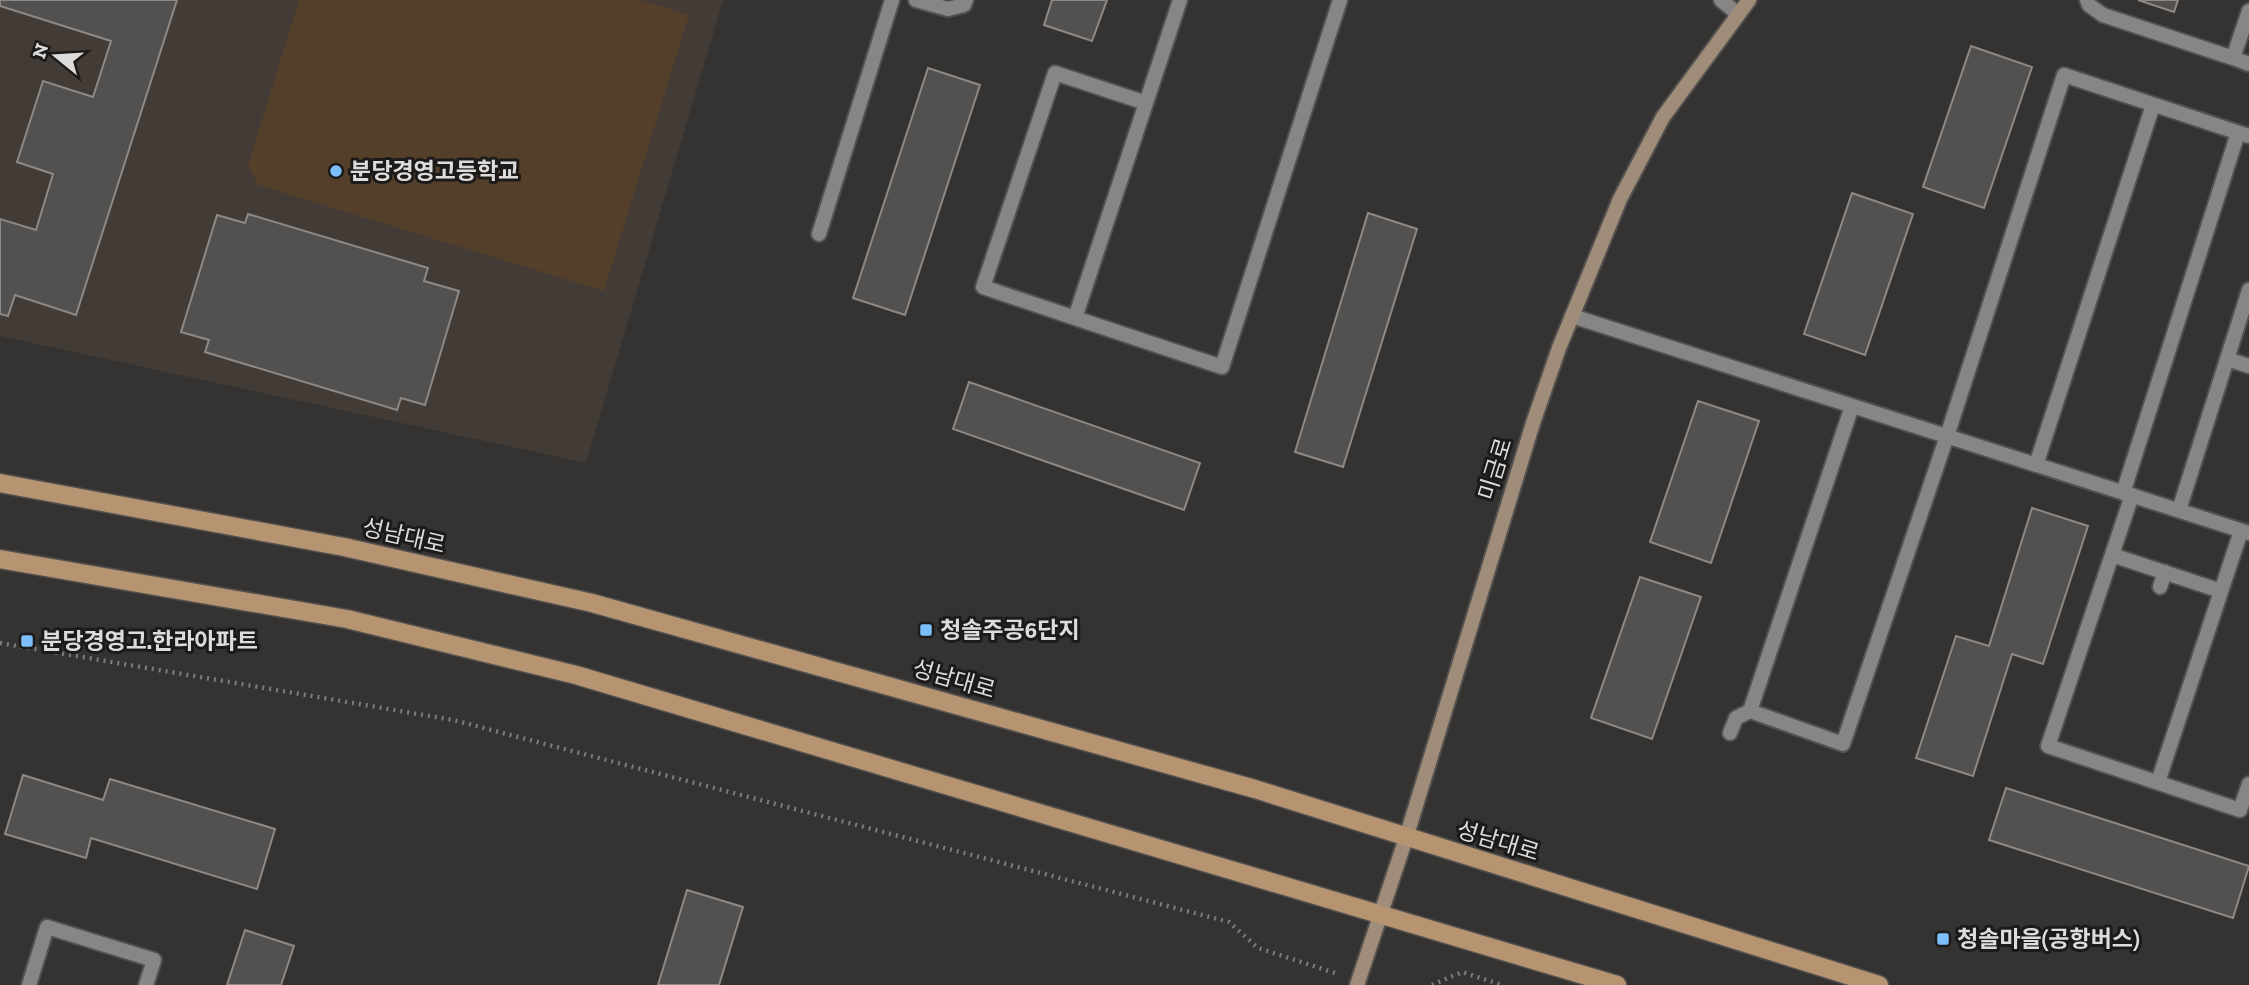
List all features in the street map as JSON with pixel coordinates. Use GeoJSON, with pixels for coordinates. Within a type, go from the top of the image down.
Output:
{"type":"FeatureCollection","features":[{"type":"Feature","properties":{"kind":"main road","name":"미금로"},"geometry":{"type":"LineString","coordinates":[[1358,983],[1406,838],[1533,423],[1572,316],[1620,199],[1663,117],[1749,0]]}},
{"type":"Feature","properties":{"kind":"main road","name":"성남대로"},"geometry":{"type":"LineString","coordinates":[[0,483],[344,547],[592,603],[1243,786],[1879,985]]}},
{"type":"Feature","properties":{"kind":"main road"},"geometry":{"type":"LineString","coordinates":[[0,559],[347,619],[576,675],[1617,985]]}},
{"type":"Feature","properties":{"kind":"lane"},"geometry":{"type":"LineString","coordinates":[[819,234],[892,0]]}},
{"type":"Feature","properties":{"kind":"lane"},"geometry":{"type":"LineString","coordinates":[[916,0],[948,9],[964,5],[966,0]]}},
{"type":"Feature","properties":{"kind":"lane"},"geometry":{"type":"LineString","coordinates":[[1075,318],[1180,0]]}},
{"type":"Feature","properties":{"kind":"lane"},"geometry":{"type":"LineString","coordinates":[[1146,103],[1055,73],[983,287],[1222,367],[1340,0]]}},
{"type":"Feature","properties":{"kind":"lane"},"geometry":{"type":"LineString","coordinates":[[1721,0],[1738,14]]}},
{"type":"Feature","properties":{"kind":"lane"},"geometry":{"type":"LineString","coordinates":[[2087,0],[2089,5],[2103,15],[2249,64]]}},
{"type":"Feature","properties":{"kind":"lane"},"geometry":{"type":"LineString","coordinates":[[2233,58],[2249,11]]}},
{"type":"Feature","properties":{"kind":"lane"},"geometry":{"type":"LineString","coordinates":[[1749,711],[1843,744],[1947,436],[2064,75],[2244,134],[2127,494],[2112,555],[2048,746],[2240,810],[2249,783]]}},
{"type":"Feature","properties":{"kind":"lane"},"geometry":{"type":"LineString","coordinates":[[2036,465],[2153,105]]}},
{"type":"Feature","properties":{"kind":"lane"},"geometry":{"type":"LineString","coordinates":[[2179,510],[2249,290]]}},
{"type":"Feature","properties":{"kind":"lane"},"geometry":{"type":"LineString","coordinates":[[1572,316],[2245,532],[2221,591],[2158,782]]}},
{"type":"Feature","properties":{"kind":"lane"},"geometry":{"type":"LineString","coordinates":[[2227,359],[2249,366]]}},
{"type":"Feature","properties":{"kind":"lane"},"geometry":{"type":"LineString","coordinates":[[1730,733],[1736,718],[1749,711],[1852,406]]}},
{"type":"Feature","properties":{"kind":"lane"},"geometry":{"type":"LineString","coordinates":[[2112,555],[2221,591]]}},
{"type":"Feature","properties":{"kind":"lane"},"geometry":{"type":"LineString","coordinates":[[2160,587],[2165,572]]}},
{"type":"Feature","properties":{"kind":"lane"},"geometry":{"type":"LineString","coordinates":[[29,985],[47,927],[154,960],[146,985]]}},
{"type":"Feature","properties":{"kind":"path"},"geometry":{"type":"LineString","coordinates":[[0,643],[467,724],[1229,922],[1258,948],[1358,983]]}},
{"type":"Feature","properties":{"kind":"path"},"geometry":{"type":"LineString","coordinates":[[1432,985],[1462,972],[1502,985]]}},
{"type":"Feature","properties":{"kind":"shaded area","name":"분당경영고등학교"},"geometry":{"type":"Polygon","coordinates":[[[0,0],[723,0],[586,463],[0,336],[0,0]]]}},
{"type":"Feature","properties":{"kind":"shaded area"},"geometry":{"type":"Polygon","coordinates":[[[299,0],[641,0],[689,15],[604,291],[258,185],[248,165],[299,0]]]}},
{"type":"Feature","properties":{"kind":"building"},"geometry":{"type":"Polygon","coordinates":[[[0,0],[177,0],[76,315],[15,295],[8,316],[0,314],[0,219],[36,230],[53,174],[17,162],[43,81],[93,97],[111,41],[0,6],[0,0]]]}},
{"type":"Feature","properties":{"kind":"building"},"geometry":{"type":"Polygon","coordinates":[[[1052,0],[1107,0],[1092,41],[1044,25],[1052,0]]]}},
{"type":"Feature","properties":{"kind":"building"},"geometry":{"type":"Polygon","coordinates":[[[2138,0],[2178,0],[2174,12],[2138,0]]]}},
{"type":"Feature","properties":{"kind":"building"},"geometry":{"type":"Polygon","coordinates":[[[1971,46],[2032,67],[1984,208],[1923,187],[1971,46]]]}},
{"type":"Feature","properties":{"kind":"building"},"geometry":{"type":"Polygon","coordinates":[[[928,68],[980,85],[905,315],[853,298],[928,68]]]}},
{"type":"Feature","properties":{"kind":"building"},"geometry":{"type":"Polygon","coordinates":[[[1852,193],[1913,214],[1865,355],[1804,334],[1852,193]]]}},
{"type":"Feature","properties":{"kind":"building"},"geometry":{"type":"Polygon","coordinates":[[[1368,213],[1417,229],[1343,467],[1295,452],[1368,213]]]}},
{"type":"Feature","properties":{"kind":"building"},"geometry":{"type":"Polygon","coordinates":[[[248,214],[428,268],[424,281],[459,291],[425,405],[401,398],[397,410],[205,352],[209,340],[181,332],[217,215],[245,223],[248,214]]]}},
{"type":"Feature","properties":{"kind":"building"},"geometry":{"type":"Polygon","coordinates":[[[969,382],[1200,463],[1184,510],[953,429],[969,382]]]}},
{"type":"Feature","properties":{"kind":"building"},"geometry":{"type":"Polygon","coordinates":[[[1698,401],[1759,421],[1711,563],[1650,542],[1698,401]]]}},
{"type":"Feature","properties":{"kind":"building"},"geometry":{"type":"Polygon","coordinates":[[[2032,508],[2088,526],[2043,664],[2012,654],[1973,776],[1916,758],[1956,636],[1989,646],[2032,508]]]}},
{"type":"Feature","properties":{"kind":"building"},"geometry":{"type":"Polygon","coordinates":[[[1640,577],[1701,597],[1652,739],[1591,718],[1640,577]]]}},
{"type":"Feature","properties":{"kind":"building"},"geometry":{"type":"Polygon","coordinates":[[[23,775],[103,800],[110,779],[275,829],[257,889],[91,838],[86,858],[5,834],[23,775]]]}},
{"type":"Feature","properties":{"kind":"building"},"geometry":{"type":"Polygon","coordinates":[[[2006,788],[2249,866],[2233,918],[1989,840],[2006,788]]]}},
{"type":"Feature","properties":{"kind":"building"},"geometry":{"type":"Polygon","coordinates":[[[687,890],[743,907],[719,985],[658,985],[687,890]]]}},
{"type":"Feature","properties":{"kind":"building"},"geometry":{"type":"Polygon","coordinates":[[[245,930],[294,946],[281,985],[227,985],[245,930]]]}},
{"type":"Feature","properties":{"kind":"place","name":"분당경영고등학교"},"geometry":{"type":"Point","coordinates":[336,171]}},
{"type":"Feature","properties":{"kind":"place","name":"청솔주공6단지"},"geometry":{"type":"Point","coordinates":[926,630]}},
{"type":"Feature","properties":{"kind":"place","name":"분당경영고.한라아파트"},"geometry":{"type":"Point","coordinates":[27,641]}},
{"type":"Feature","properties":{"kind":"place","name":"청솔마을(공항버스)"},"geometry":{"type":"Point","coordinates":[1943,939]}}]}
